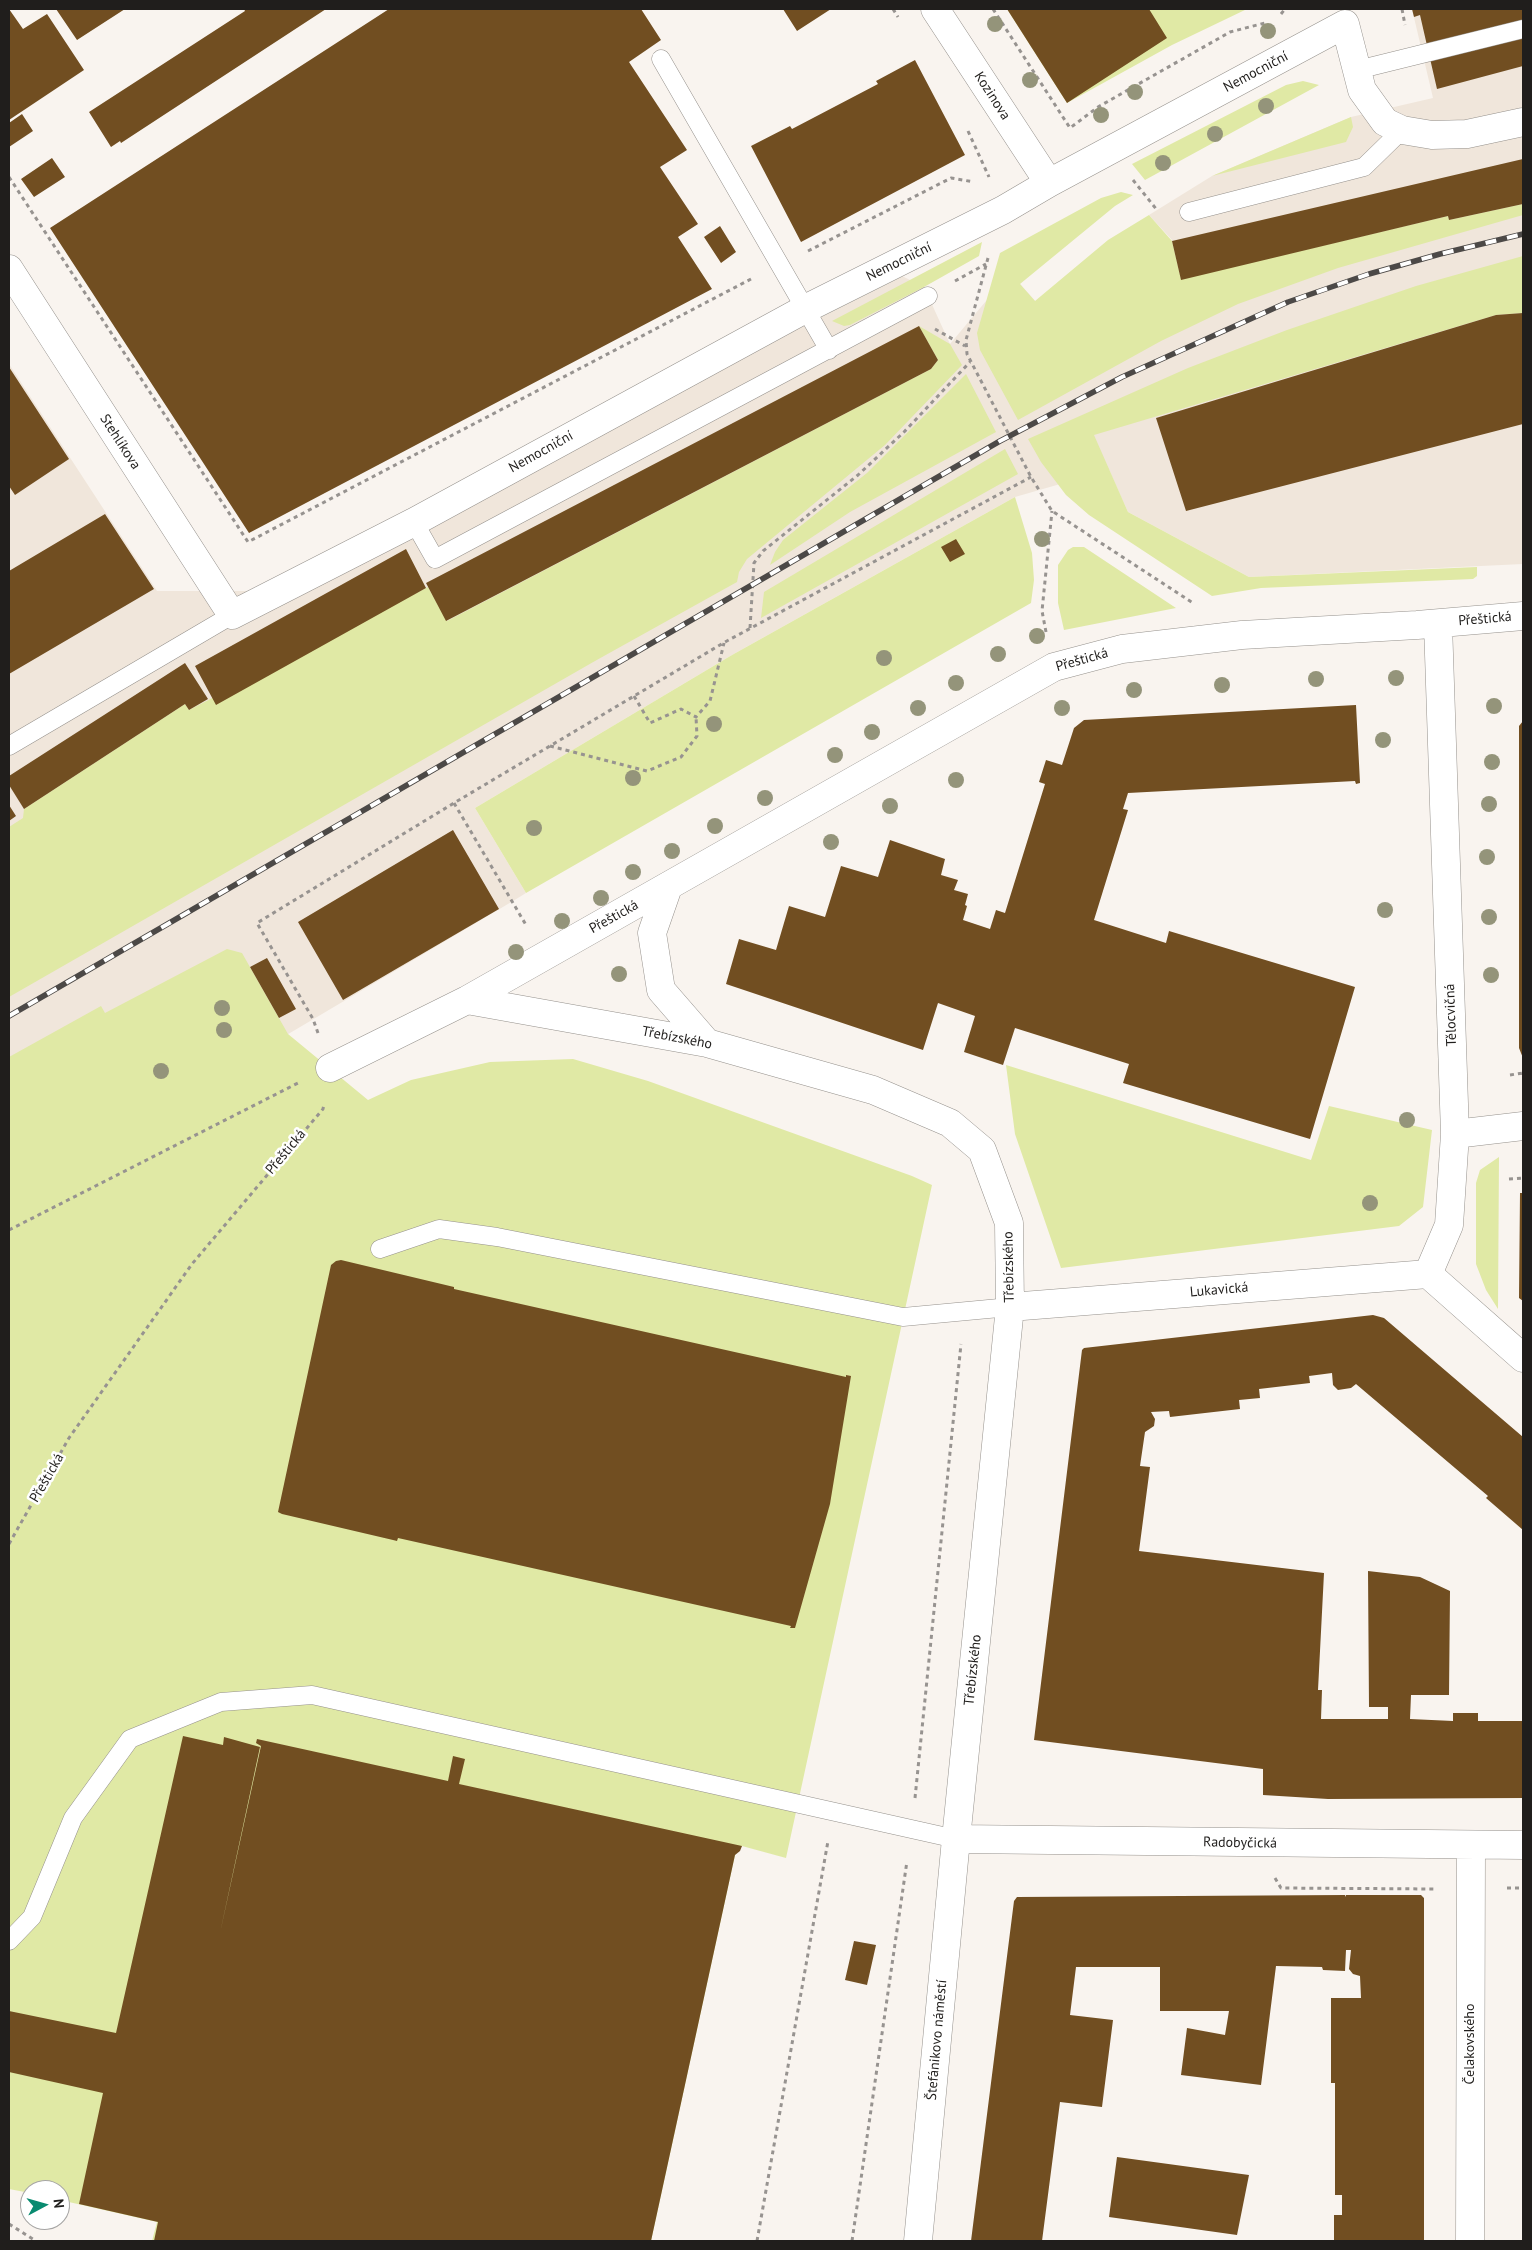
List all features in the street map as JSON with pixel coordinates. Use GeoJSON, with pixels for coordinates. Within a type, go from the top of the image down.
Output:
{"type":"FeatureCollection","features":[{"type":"Feature","properties":{"kind":"street","name":"Kozinova"},"geometry":{"type":"LineString","coordinates":[[935,9],[1042,173]]}},
{"type":"Feature","properties":{"kind":"street","name":"Nemocniční"},"geometry":{"type":"LineString","coordinates":[[232,615],[414,522],[805,308],[1003,210],[1042,173],[1344,17],[1362,90],[1385,122],[1402,130],[1432,135],[1467,134],[1523,122]]}},
{"type":"Feature","properties":{"kind":"street","name":"Stehlíkova"},"geometry":{"type":"LineString","coordinates":[[9,269],[232,615]]}},
{"type":"Feature","properties":{"kind":"street","name":"Přeštická"},"geometry":{"type":"LineString","coordinates":[[330,1068],[467,1000],[543,955],[668,887],[1054,667],[1122,649],[1242,635],[1438,624],[1523,616]]}},
{"type":"Feature","properties":{"kind":"street","name":"Tělocvičná"},"geometry":{"type":"LineString","coordinates":[[1428,1274],[1449,1225],[1455,1134],[1438,624]]}},
{"type":"Feature","properties":{"kind":"street","name":"Přeštická"},"geometry":{"type":"LineString","coordinates":[[668,887],[652,933],[661,990],[707,1043]]}},
{"type":"Feature","properties":{"kind":"street","name":"Třebízského"},"geometry":{"type":"LineString","coordinates":[[467,1000],[707,1043],[873,1090],[950,1124],[982,1150],[1009,1223],[1010,1307],[956,1839]]}},
{"type":"Feature","properties":{"kind":"street"},"geometry":{"type":"LineString","coordinates":[[1455,1134],[1523,1126]]}},
{"type":"Feature","properties":{"kind":"street"},"geometry":{"type":"LineString","coordinates":[[1428,1274],[1523,1358]]}},
{"type":"Feature","properties":{"kind":"street","name":"Lukavická"},"geometry":{"type":"LineString","coordinates":[[1010,1307],[1428,1274]]}},
{"type":"Feature","properties":{"kind":"street","name":"Radobyčická"},"geometry":{"type":"LineString","coordinates":[[956,1839],[1471,1846],[1523,1845]]}},
{"type":"Feature","properties":{"kind":"street","name":"Štefánikovo náměstí"},"geometry":{"type":"LineString","coordinates":[[918,2241],[956,1839]]}},
{"type":"Feature","properties":{"kind":"street","name":"Čelakovského"},"geometry":{"type":"LineString","coordinates":[[1470,2241],[1471,1846]]}},
{"type":"Feature","properties":{"kind":"lane"},"geometry":{"type":"LineString","coordinates":[[1357,70],[1523,29]]}},
{"type":"Feature","properties":{"kind":"lane"},"geometry":{"type":"LineString","coordinates":[[661,59],[829,350]]}},
{"type":"Feature","properties":{"kind":"lane"},"geometry":{"type":"LineString","coordinates":[[1189,212],[1364,166],[1402,130]]}},
{"type":"Feature","properties":{"kind":"lane"},"geometry":{"type":"LineString","coordinates":[[414,522],[435,559],[928,296]]}},
{"type":"Feature","properties":{"kind":"lane"},"geometry":{"type":"LineString","coordinates":[[9,746],[232,615]]}},
{"type":"Feature","properties":{"kind":"lane"},"geometry":{"type":"LineString","coordinates":[[380,1250],[439,1229],[497,1237],[903,1317],[1010,1307]]}},
{"type":"Feature","properties":{"kind":"lane"},"geometry":{"type":"LineString","coordinates":[[9,1942],[32,1917],[73,1818],[130,1739],[221,1702],[312,1694],[956,1839]]}},
{"type":"Feature","properties":{"kind":"path"},"geometry":{"type":"LineString","coordinates":[[893,9],[903,25]]}},
{"type":"Feature","properties":{"kind":"path"},"geometry":{"type":"LineString","coordinates":[[993,9],[1070,128]]}},
{"type":"Feature","properties":{"kind":"path"},"geometry":{"type":"LineString","coordinates":[[1277,19],[1285,9]]}},
{"type":"Feature","properties":{"kind":"path"},"geometry":{"type":"LineString","coordinates":[[1042,173],[1070,128],[1098,107],[1230,32],[1270,21]]}},
{"type":"Feature","properties":{"kind":"path"},"geometry":{"type":"LineString","coordinates":[[965,124],[1003,210],[965,346],[970,362],[1032,477],[1052,511],[1242,635]]}},
{"type":"Feature","properties":{"kind":"path"},"geometry":{"type":"LineString","coordinates":[[1129,174],[1164,221],[1189,212]]}},
{"type":"Feature","properties":{"kind":"path"},"geometry":{"type":"LineString","coordinates":[[9,177],[248,542],[951,178],[992,185]]}},
{"type":"Feature","properties":{"kind":"path"},"geometry":{"type":"LineString","coordinates":[[750,629],[754,563],[763,551],[858,475],[904,432],[970,362]]}},
{"type":"Feature","properties":{"kind":"path"},"geometry":{"type":"LineString","coordinates":[[9,1230],[330,1068],[313,1019],[257,924],[454,803],[725,642],[1032,477]]}},
{"type":"Feature","properties":{"kind":"path"},"geometry":{"type":"LineString","coordinates":[[1052,511],[1042,611],[1054,667]]}},
{"type":"Feature","properties":{"kind":"path"},"geometry":{"type":"LineString","coordinates":[[550,746],[647,771],[681,757],[697,736],[696,717],[710,701],[725,642]]}},
{"type":"Feature","properties":{"kind":"path"},"geometry":{"type":"LineString","coordinates":[[634,696],[650,723],[681,709],[696,717]]}},
{"type":"Feature","properties":{"kind":"path"},"geometry":{"type":"LineString","coordinates":[[454,803],[543,955]]}},
{"type":"Feature","properties":{"kind":"path","name":"Přeštická"},"geometry":{"type":"LineString","coordinates":[[9,1544],[69,1438],[192,1264],[323,1108],[330,1068]]}},
{"type":"Feature","properties":{"kind":"path"},"geometry":{"type":"LineString","coordinates":[[1510,1075],[1523,1074]]}},
{"type":"Feature","properties":{"kind":"path"},"geometry":{"type":"LineString","coordinates":[[1509,1179],[1523,1178]]}},
{"type":"Feature","properties":{"kind":"path"},"geometry":{"type":"LineString","coordinates":[[852,2241],[912,1829],[965,1311]]}},
{"type":"Feature","properties":{"kind":"path"},"geometry":{"type":"LineString","coordinates":[[757,2241],[833,1811]]}},
{"type":"Feature","properties":{"kind":"path"},"geometry":{"type":"LineString","coordinates":[[1255,1843],[1281,1888],[1523,1888]]}},
{"type":"Feature","properties":{"kind":"path"},"geometry":{"type":"LineString","coordinates":[[9,2224],[36,2241]]}},
{"type":"Feature","properties":{"kind":"shaded area"},"geometry":{"type":"Polygon","coordinates":[[[1412,9],[1523,9],[1523,564],[1249,577],[1128,512],[1109,470],[1015,497],[732,655],[475,808],[526,893],[513,901],[268,1046],[9,1101],[9,364],[157,591],[277,591],[886,268],[924,287],[950,344],[986,301],[1013,276],[1046,313],[1172,240],[1149,215],[1212,176],[1351,117],[1433,98],[1412,9]]]}},
{"type":"Feature","properties":{"kind":"green space"},"geometry":{"type":"Polygon","coordinates":[[[1007,9],[1247,9],[1172,45],[1067,103],[1007,9]]]}},
{"type":"Feature","properties":{"kind":"green space"},"geometry":{"type":"Polygon","coordinates":[[[1303,81],[1319,85],[1145,180],[1132,164],[1286,85],[1303,81]]]}},
{"type":"Feature","properties":{"kind":"green space"},"geometry":{"type":"Polygon","coordinates":[[[1351,117],[1353,127],[1346,142],[1212,176],[1351,117]]]}},
{"type":"Feature","properties":{"kind":"green space"},"geometry":{"type":"Polygon","coordinates":[[[1121,192],[1133,195],[1115,206],[1020,284],[1035,301],[1108,240],[1149,215],[1172,241],[1181,279],[1448,216],[1449,220],[1523,204],[1523,215],[1338,268],[1238,304],[1161,341],[1018,420],[980,350],[977,333],[1000,253],[1101,198],[1121,192]]]}},
{"type":"Feature","properties":{"kind":"green space"},"geometry":{"type":"Polygon","coordinates":[[[982,242],[979,256],[924,287],[850,325],[844,326],[832,321],[982,242]]]}},
{"type":"Feature","properties":{"kind":"green space"},"geometry":{"type":"Polygon","coordinates":[[[1523,256],[1523,313],[1496,315],[1094,435],[1128,512],[1249,577],[1477,567],[1477,576],[1473,579],[1261,588],[1212,596],[1089,515],[1066,495],[1041,462],[1028,439],[1188,368],[1287,330],[1416,286],[1523,256]]]}},
{"type":"Feature","properties":{"kind":"green space"},"geometry":{"type":"Polygon","coordinates":[[[919,326],[950,344],[962,365],[885,445],[747,559],[739,572],[737,582],[595,661],[9,997],[9,827],[23,818],[24,809],[185,704],[189,710],[428,587],[447,621],[931,369],[938,360],[919,326]]]}},
{"type":"Feature","properties":{"kind":"green space"},"geometry":{"type":"Polygon","coordinates":[[[966,374],[996,432],[850,512],[770,565],[775,552],[783,540],[867,473],[966,374]]]}},
{"type":"Feature","properties":{"kind":"green space"},"geometry":{"type":"Polygon","coordinates":[[[1005,449],[1018,474],[761,618],[764,592],[1005,449]]]}},
{"type":"Feature","properties":{"kind":"green space"},"geometry":{"type":"Polygon","coordinates":[[[1015,497],[1032,553],[1034,580],[1031,603],[526,893],[475,808],[732,655],[1015,497]]]}},
{"type":"Feature","properties":{"kind":"green space"},"geometry":{"type":"Polygon","coordinates":[[[1073,547],[1084,547],[1176,608],[1064,630],[1058,603],[1058,565],[1068,550],[1073,547]]]}},
{"type":"Feature","properties":{"kind":"green space"},"geometry":{"type":"Polygon","coordinates":[[[227,949],[242,953],[288,1034],[368,1100],[411,1080],[490,1062],[573,1059],[648,1081],[912,1176],[932,1185],[786,1858],[742,1846],[735,1855],[651,2241],[152,2241],[157,2222],[70,2202],[70,2180],[20,2180],[20,2191],[9,2189],[9,1057],[101,1006],[105,1013],[227,949]]]}},
{"type":"Feature","properties":{"kind":"green space"},"geometry":{"type":"Polygon","coordinates":[[[1006,1065],[1311,1160],[1329,1106],[1432,1130],[1423,1207],[1399,1226],[1061,1268],[1015,1134],[1006,1065]]]}},
{"type":"Feature","properties":{"kind":"green space"},"geometry":{"type":"Polygon","coordinates":[[[1499,1157],[1498,1309],[1486,1290],[1476,1264],[1476,1183],[1480,1170],[1499,1157]]]}},
{"type":"Feature","properties":{"kind":"building"},"geometry":{"type":"Polygon","coordinates":[[[9,9],[23,29],[47,14],[84,70],[9,120],[9,9]]]}},
{"type":"Feature","properties":{"kind":"building"},"geometry":{"type":"Polygon","coordinates":[[[56,9],[125,9],[77,40],[56,9]]]}},
{"type":"Feature","properties":{"kind":"building"},"geometry":{"type":"Polygon","coordinates":[[[244,9],[326,9],[121,143],[120,141],[111,147],[89,112],[245,11],[244,9]]]}},
{"type":"Feature","properties":{"kind":"building"},"geometry":{"type":"Polygon","coordinates":[[[389,9],[641,9],[661,40],[629,62],[687,150],[660,167],[698,224],[678,237],[712,289],[249,533],[50,228],[389,9]]]}},
{"type":"Feature","properties":{"kind":"building"},"geometry":{"type":"Polygon","coordinates":[[[783,9],[831,9],[797,31],[783,9]]]}},
{"type":"Feature","properties":{"kind":"building"},"geometry":{"type":"Polygon","coordinates":[[[1007,9],[1149,9],[1167,38],[1067,103],[1007,9]]]}},
{"type":"Feature","properties":{"kind":"building"},"geometry":{"type":"Polygon","coordinates":[[[1412,9],[1523,9],[1523,66],[1437,89],[1420,15],[1414,17],[1412,9]]]}},
{"type":"Feature","properties":{"kind":"building"},"geometry":{"type":"Polygon","coordinates":[[[915,60],[965,155],[801,242],[751,146],[790,126],[792,129],[878,84],[876,81],[915,60]]]}},
{"type":"Feature","properties":{"kind":"building"},"geometry":{"type":"Polygon","coordinates":[[[22,114],[33,131],[9,147],[9,123],[22,114]]]}},
{"type":"Feature","properties":{"kind":"building"},"geometry":{"type":"Polygon","coordinates":[[[52,158],[65,177],[34,197],[21,179],[52,158]]]}},
{"type":"Feature","properties":{"kind":"building"},"geometry":{"type":"Polygon","coordinates":[[[1523,159],[1523,204],[1449,220],[1448,216],[1181,280],[1172,241],[1523,159]]]}},
{"type":"Feature","properties":{"kind":"building"},"geometry":{"type":"Polygon","coordinates":[[[720,226],[736,252],[721,263],[704,237],[720,226]]]}},
{"type":"Feature","properties":{"kind":"building"},"geometry":{"type":"Polygon","coordinates":[[[1523,313],[1523,424],[1186,511],[1156,418],[1496,315],[1523,313]]]}},
{"type":"Feature","properties":{"kind":"building"},"geometry":{"type":"Polygon","coordinates":[[[919,326],[938,360],[931,369],[446,621],[426,583],[919,326]]]}},
{"type":"Feature","properties":{"kind":"building"},"geometry":{"type":"Polygon","coordinates":[[[9,367],[69,459],[15,495],[9,486],[9,367]]]}},
{"type":"Feature","properties":{"kind":"building"},"geometry":{"type":"Polygon","coordinates":[[[105,514],[154,589],[9,674],[9,571],[105,514]]]}},
{"type":"Feature","properties":{"kind":"building"},"geometry":{"type":"Polygon","coordinates":[[[956,539],[965,554],[950,562],[941,547],[956,539]]]}},
{"type":"Feature","properties":{"kind":"building"},"geometry":{"type":"Polygon","coordinates":[[[406,549],[426,588],[216,705],[195,666],[406,549]]]}},
{"type":"Feature","properties":{"kind":"building"},"geometry":{"type":"Polygon","coordinates":[[[185,663],[208,699],[189,710],[185,704],[24,809],[9,785],[9,776],[185,663]]]}},
{"type":"Feature","properties":{"kind":"building"},"geometry":{"type":"Polygon","coordinates":[[[1356,705],[1360,783],[1356,784],[1355,781],[1128,793],[1123,809],[1128,810],[1094,920],[1166,943],[1169,931],[1355,987],[1310,1139],[1123,1083],[1129,1064],[1015,1028],[1003,1065],[964,1052],[975,1016],[938,1003],[923,1050],[726,984],[739,939],[776,950],[789,906],[825,917],[841,866],[878,877],[890,840],[945,859],[941,875],[958,880],[954,890],[968,894],[963,920],[990,929],[996,910],[1005,913],[1045,784],[1039,782],[1046,760],[1062,765],[1074,728],[1084,720],[1356,705]]]}},
{"type":"Feature","properties":{"kind":"building"},"geometry":{"type":"Polygon","coordinates":[[[1523,721],[1523,1058],[1519,1048],[1519,726],[1523,721]]]}},
{"type":"Feature","properties":{"kind":"building"},"geometry":{"type":"Polygon","coordinates":[[[9,805],[16,816],[9,821],[9,805]]]}},
{"type":"Feature","properties":{"kind":"building"},"geometry":{"type":"Polygon","coordinates":[[[453,830],[499,909],[343,1000],[298,922],[453,830]]]}},
{"type":"Feature","properties":{"kind":"building"},"geometry":{"type":"Polygon","coordinates":[[[267,958],[296,1009],[279,1018],[250,967],[267,958]]]}},
{"type":"Feature","properties":{"kind":"building"},"geometry":{"type":"Polygon","coordinates":[[[1520,1193],[1523,1193],[1523,1301],[1519,1298],[1520,1193]]]}},
{"type":"Feature","properties":{"kind":"building"},"geometry":{"type":"Polygon","coordinates":[[[341,1260],[454,1287],[454,1289],[846,1377],[846,1375],[851,1376],[830,1504],[795,1628],[398,1538],[397,1541],[278,1512],[331,1265],[341,1260]]]}},
{"type":"Feature","properties":{"kind":"building"},"geometry":{"type":"Polygon","coordinates":[[[1373,1315],[1384,1318],[1523,1437],[1523,1530],[1486,1498],[1488,1496],[1356,1384],[1351,1388],[1338,1390],[1333,1385],[1332,1373],[1309,1376],[1310,1383],[1259,1389],[1260,1398],[1239,1400],[1240,1409],[1170,1417],[1169,1411],[1151,1412],[1155,1419],[1154,1426],[1145,1432],[1140,1466],[1150,1467],[1139,1551],[1324,1573],[1318,1690],[1322,1690],[1321,1719],[1388,1719],[1388,1707],[1369,1707],[1368,1571],[1420,1577],[1450,1591],[1449,1695],[1411,1695],[1410,1719],[1453,1721],[1453,1713],[1478,1713],[1478,1721],[1523,1721],[1523,1798],[1328,1799],[1263,1795],[1263,1769],[1034,1740],[1082,1350],[1084,1348],[1373,1315]]]}},
{"type":"Feature","properties":{"kind":"building"},"geometry":{"type":"Polygon","coordinates":[[[183,1736],[223,1745],[224,1737],[260,1747],[220,1933],[261,1746],[256,1743],[257,1739],[448,1781],[453,1756],[465,1759],[459,1784],[742,1846],[735,1855],[651,2241],[154,2241],[158,2222],[79,2204],[103,2093],[9,2072],[9,2011],[116,2033],[183,1736]]]}},
{"type":"Feature","properties":{"kind":"building"},"geometry":{"type":"Polygon","coordinates":[[[1345,1895],[1346,1897],[1346,1895],[1421,1895],[1424,1898],[1424,2241],[1334,2241],[1334,2215],[1342,2215],[1342,2195],[1335,2195],[1335,2083],[1331,2083],[1331,1998],[1361,1998],[1360,1976],[1353,1974],[1349,1969],[1351,1950],[1346,1950],[1345,1971],[1323,1970],[1322,1967],[1276,1966],[1261,2085],[1181,2075],[1187,2028],[1225,2035],[1229,2011],[1160,2011],[1160,1967],[1076,1967],[1070,2015],[1113,2020],[1102,2107],[1060,2102],[1042,2241],[971,2241],[1014,1901],[1017,1897],[1345,1895]]]}},
{"type":"Feature","properties":{"kind":"building"},"geometry":{"type":"Polygon","coordinates":[[[854,1941],[876,1945],[867,1985],[845,1980],[854,1941]]]}},
{"type":"Feature","properties":{"kind":"building"},"geometry":{"type":"Polygon","coordinates":[[[1117,2157],[1249,2175],[1237,2235],[1109,2217],[1117,2157]]]}},
{"type":"Feature","properties":{"kind":"railway"},"geometry":{"type":"LineString","coordinates":[[9,1016],[1000,441],[1122,377],[1288,302],[1369,274],[1440,254],[1523,234]]}}]}
